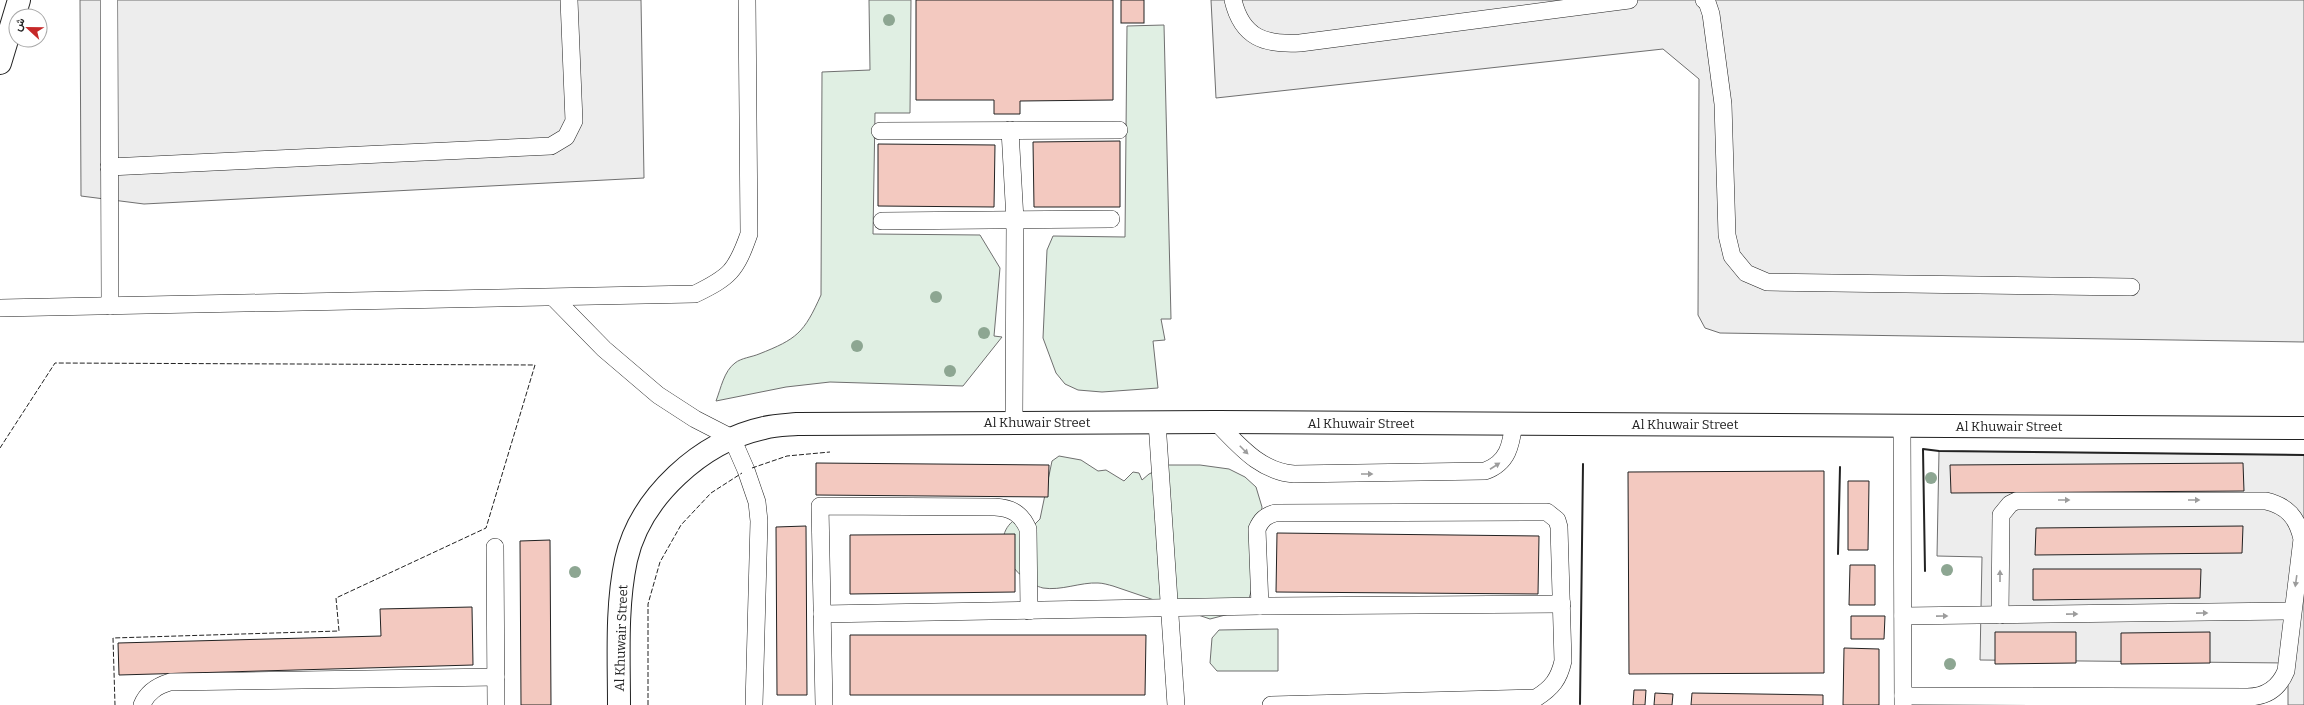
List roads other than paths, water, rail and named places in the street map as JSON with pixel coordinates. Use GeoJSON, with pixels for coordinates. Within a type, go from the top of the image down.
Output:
{"type":"FeatureCollection","features":[{"type":"Feature","properties":{"kind":"street"},"geometry":{"type":"LineString","coordinates":[[0,63],[19,0]]}},
{"type":"Feature","properties":{"kind":"street","name":"Al Khuwair Street"},"geometry":{"type":"LineString","coordinates":[[619,705],[620,599],[626,558],[642,520],[666,486],[691,462],[732,438],[764,427],[797,424],[1216,422],[2304,428]]}},
{"type":"Feature","properties":{"kind":"lane"},"geometry":{"type":"LineString","coordinates":[[109,0],[110,306]]}},
{"type":"Feature","properties":{"kind":"lane"},"geometry":{"type":"LineString","coordinates":[[109,167],[551,146],[566,137],[574,121],[569,0]]}},
{"type":"Feature","properties":{"kind":"lane"},"geometry":{"type":"LineString","coordinates":[[0,308],[696,294],[721,282],[739,261],[749,234],[747,0]]}},
{"type":"Feature","properties":{"kind":"lane"},"geometry":{"type":"LineString","coordinates":[[1233,0],[1237,16],[1253,35],[1276,44],[1300,43],[1628,0]]}},
{"type":"Feature","properties":{"kind":"lane"},"geometry":{"type":"LineString","coordinates":[[1704,0],[1707,2],[1711,14],[1723,104],[1727,235],[1732,256],[1746,274],[1767,282],[2131,287]]}},
{"type":"Feature","properties":{"kind":"lane"},"geometry":{"type":"LineString","coordinates":[[880,130],[1119,130]]}},
{"type":"Feature","properties":{"kind":"lane"},"geometry":{"type":"LineString","coordinates":[[1010,130],[1015,220],[1014,422]]}},
{"type":"Feature","properties":{"kind":"lane"},"geometry":{"type":"LineString","coordinates":[[882,221],[1111,219]]}},
{"type":"Feature","properties":{"kind":"lane"},"geometry":{"type":"LineString","coordinates":[[554,298],[604,349],[658,395],[695,418],[732,438],[746,470],[757,502],[759,521],[754,705]]}},
{"type":"Feature","properties":{"kind":"lane"},"geometry":{"type":"LineString","coordinates":[[1157,422],[1176,705]]}},
{"type":"Feature","properties":{"kind":"lane"},"geometry":{"type":"LineString","coordinates":[[1216,422],[1253,459],[1272,470],[1294,474],[1472,473],[1485,471],[1499,464],[1505,456],[1511,446],[1514,423]]}},
{"type":"Feature","properties":{"kind":"lane"},"geometry":{"type":"LineString","coordinates":[[1902,426],[1903,700],[2259,697],[2278,685],[2286,671],[2292,611],[2302,539],[2294,517],[2277,504],[2266,501],[2023,499],[2010,504],[2001,515],[2000,615]]}},
{"type":"Feature","properties":{"kind":"lane"},"geometry":{"type":"LineString","coordinates":[[824,705],[820,506],[994,507],[1011,509],[1025,521],[1028,529],[1029,610]]}},
{"type":"Feature","properties":{"kind":"lane"},"geometry":{"type":"LineString","coordinates":[[1260,606],[1257,530],[1260,522],[1266,516],[1275,513],[1547,512],[1557,520],[1559,527],[1563,661],[1559,676],[1550,689],[1536,698],[1271,705]]}},
{"type":"Feature","properties":{"kind":"lane"},"geometry":{"type":"LineString","coordinates":[[495,547],[496,705]]}},
{"type":"Feature","properties":{"kind":"lane"},"geometry":{"type":"LineString","coordinates":[[822,614],[1260,606],[1562,604]]}},
{"type":"Feature","properties":{"kind":"lane"},"geometry":{"type":"LineString","coordinates":[[1903,616],[2292,611]]}},
{"type":"Feature","properties":{"kind":"lane"},"geometry":{"type":"LineString","coordinates":[[142,705],[151,691],[159,685],[170,682],[496,677]]}}]}
